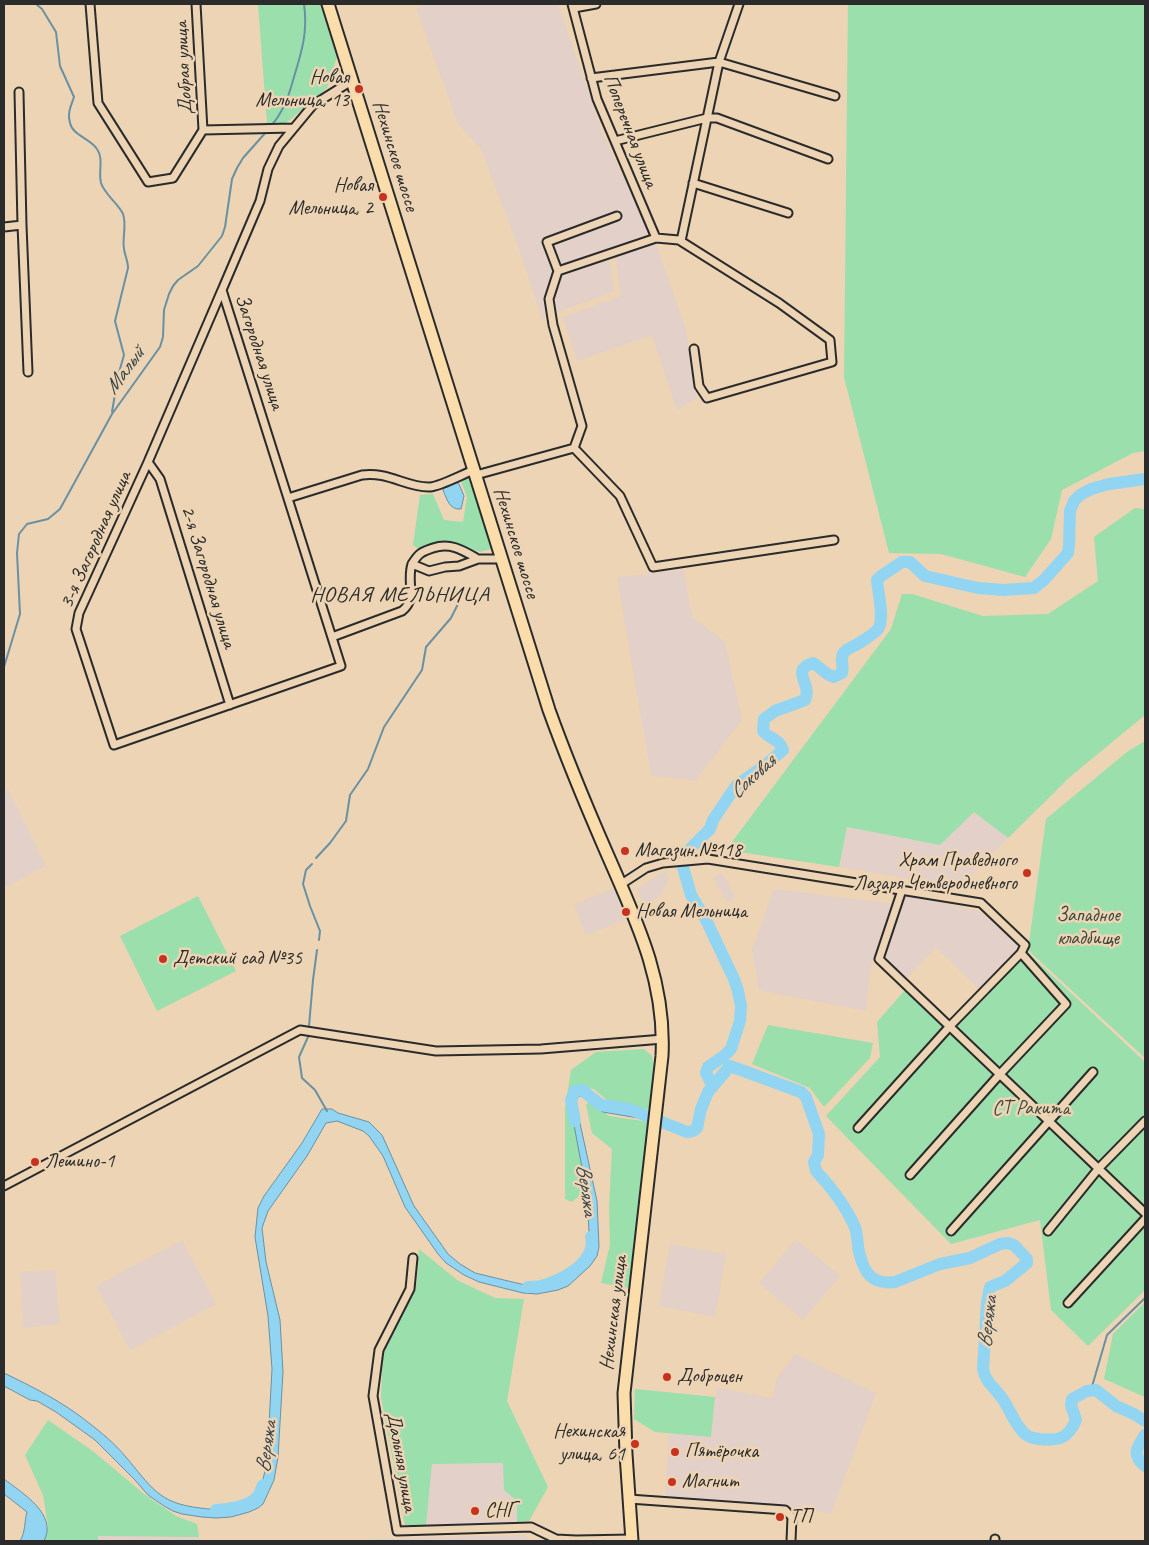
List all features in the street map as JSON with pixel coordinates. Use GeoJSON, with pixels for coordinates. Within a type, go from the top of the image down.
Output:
{"type":"FeatureCollection","features":[{"type":"Feature","properties":{"kind":"main road","name":"Нехинское шоссе"},"geometry":{"type":"LineString","coordinates":[[328,4],[549,710],[566,758],[642,938],[654,973],[661,1013],[663,1039],[659,1090]]}},
{"type":"Feature","properties":{"kind":"main road","name":"Нехинская улица"},"geometry":{"type":"LineString","coordinates":[[632,1540],[624,1393],[659,1090]]}},
{"type":"Feature","properties":{"kind":"street"},"geometry":{"type":"LineString","coordinates":[[90,4],[98,103],[148,182],[173,178],[203,130],[293,128]]}},
{"type":"Feature","properties":{"kind":"street","name":"Добрая улица"},"geometry":{"type":"LineString","coordinates":[[196,4],[203,130]]}},
{"type":"Feature","properties":{"kind":"street"},"geometry":{"type":"LineString","coordinates":[[573,6],[596,4]]}},
{"type":"Feature","properties":{"kind":"street"},"geometry":{"type":"LineString","coordinates":[[681,241],[719,62],[739,4]]}},
{"type":"Feature","properties":{"kind":"street","name":"Поперечная улица"},"geometry":{"type":"LineString","coordinates":[[573,6],[597,100],[656,238]]}},
{"type":"Feature","properties":{"kind":"street"},"geometry":{"type":"LineString","coordinates":[[591,78],[719,62],[835,96]]}},
{"type":"Feature","properties":{"kind":"street","name":"Загородная улица"},"geometry":{"type":"LineString","coordinates":[[230,705],[341,666],[222,290],[260,201],[268,169],[280,146],[313,105],[352,80]]}},
{"type":"Feature","properties":{"kind":"street"},"geometry":{"type":"LineString","coordinates":[[19,92],[28,372]]}},
{"type":"Feature","properties":{"kind":"street"},"geometry":{"type":"LineString","coordinates":[[615,142],[707,118],[716,118],[828,160]]}},
{"type":"Feature","properties":{"kind":"street"},"geometry":{"type":"LineString","coordinates":[[694,183],[788,213]]}},
{"type":"Feature","properties":{"kind":"street"},"geometry":{"type":"LineString","coordinates":[[574,448],[582,426],[553,325],[549,299],[558,271],[547,242],[617,216]]}},
{"type":"Feature","properties":{"kind":"street"},"geometry":{"type":"LineString","coordinates":[[4,227],[22,225]]}},
{"type":"Feature","properties":{"kind":"street"},"geometry":{"type":"LineString","coordinates":[[558,271],[656,238],[679,240],[779,303],[830,340],[832,362],[707,398],[699,386],[694,349]]}},
{"type":"Feature","properties":{"kind":"street","name":"3-я Загородная улица"},"geometry":{"type":"LineString","coordinates":[[222,290],[148,462],[79,613],[76,629],[114,745],[230,705]]}},
{"type":"Feature","properties":{"kind":"street"},"geometry":{"type":"LineString","coordinates":[[288,498],[370,473],[382,474],[429,487],[475,473],[574,448]]}},
{"type":"Feature","properties":{"kind":"street"},"geometry":{"type":"LineString","coordinates":[[574,448],[620,496],[653,567],[834,540]]}},
{"type":"Feature","properties":{"kind":"street","name":"2-я Загородная улица"},"geometry":{"type":"LineString","coordinates":[[148,462],[160,479],[230,705]]}},
{"type":"Feature","properties":{"kind":"street"},"geometry":{"type":"LineString","coordinates":[[332,637],[402,611],[407,607],[411,600],[409,573],[419,553],[442,545],[457,548],[478,559]]}},
{"type":"Feature","properties":{"kind":"street"},"geometry":{"type":"LineString","coordinates":[[412,564],[429,570],[458,566],[478,559],[502,559]]}},
{"type":"Feature","properties":{"kind":"street"},"geometry":{"type":"LineString","coordinates":[[620,885],[646,868],[663,863],[708,859],[981,903],[1025,944],[1020,953],[950,1026],[858,1128]]}},
{"type":"Feature","properties":{"kind":"street"},"geometry":{"type":"LineString","coordinates":[[902,890],[878,959],[1145,1213]]}},
{"type":"Feature","properties":{"kind":"street"},"geometry":{"type":"LineString","coordinates":[[910,1175],[1000,1074],[1066,1004],[1020,953]]}},
{"type":"Feature","properties":{"kind":"street"},"geometry":{"type":"LineString","coordinates":[[4,1186],[300,1030],[436,1051],[541,1049],[663,1039]]}},
{"type":"Feature","properties":{"kind":"street"},"geometry":{"type":"LineString","coordinates":[[952,1231],[1093,1072]]}},
{"type":"Feature","properties":{"kind":"street"},"geometry":{"type":"LineString","coordinates":[[1048,1231],[1099,1168],[1145,1121]]}},
{"type":"Feature","properties":{"kind":"street"},"geometry":{"type":"LineString","coordinates":[[1068,1303],[1145,1219]]}},
{"type":"Feature","properties":{"kind":"street","name":"Дальняя улица"},"geometry":{"type":"LineString","coordinates":[[413,1258],[410,1289],[379,1350],[373,1396],[397,1531],[531,1527],[556,1539],[632,1540]]}},
{"type":"Feature","properties":{"kind":"street"},"geometry":{"type":"LineString","coordinates":[[629,1499],[785,1510],[792,1517],[791,1541]]}},
{"type":"Feature","properties":{"kind":"shaded area"},"geometry":{"type":"Polygon","coordinates":[[[427,4],[558,4],[603,134],[650,234],[608,250],[614,291],[542,318],[518,246],[481,149],[458,124],[416,8],[427,4]]]}},
{"type":"Feature","properties":{"kind":"shaded area"},"geometry":{"type":"Polygon","coordinates":[[[655,242],[685,326],[697,398],[677,410],[652,335],[577,361],[563,317],[621,296],[615,256],[655,242]]]}},
{"type":"Feature","properties":{"kind":"shaded area"},"geometry":{"type":"Polygon","coordinates":[[[684,570],[692,617],[725,642],[742,720],[695,781],[651,775],[617,577],[684,570]]]}},
{"type":"Feature","properties":{"kind":"shaded area"},"geometry":{"type":"Polygon","coordinates":[[[8,789],[46,866],[4,888],[4,795],[8,789]]]}},
{"type":"Feature","properties":{"kind":"shaded area"},"geometry":{"type":"Polygon","coordinates":[[[974,812],[1008,838],[959,887],[839,867],[847,827],[940,845],[974,812]]]}},
{"type":"Feature","properties":{"kind":"shaded area"},"geometry":{"type":"Polygon","coordinates":[[[666,871],[669,878],[662,895],[644,906],[637,888],[666,871]]]}},
{"type":"Feature","properties":{"kind":"shaded area"},"geometry":{"type":"Polygon","coordinates":[[[722,873],[736,897],[727,902],[713,878],[722,873]]]}},
{"type":"Feature","properties":{"kind":"shaded area"},"geometry":{"type":"Polygon","coordinates":[[[614,888],[627,919],[586,935],[574,905],[614,888]]]}},
{"type":"Feature","properties":{"kind":"shaded area"},"geometry":{"type":"Polygon","coordinates":[[[774,889],[894,904],[871,965],[866,1011],[759,990],[752,949],[774,889]]]}},
{"type":"Feature","properties":{"kind":"shaded area"},"geometry":{"type":"Polygon","coordinates":[[[903,894],[981,912],[1022,948],[982,992],[936,947],[905,980],[882,959],[903,894]]]}},
{"type":"Feature","properties":{"kind":"shaded area"},"geometry":{"type":"Polygon","coordinates":[[[796,1239],[840,1276],[803,1320],[759,1283],[796,1239]]]}},
{"type":"Feature","properties":{"kind":"shaded area"},"geometry":{"type":"Polygon","coordinates":[[[182,1240],[216,1304],[130,1350],[96,1286],[182,1240]]]}},
{"type":"Feature","properties":{"kind":"shaded area"},"geometry":{"type":"Polygon","coordinates":[[[670,1244],[726,1254],[715,1317],[659,1306],[670,1244]]]}},
{"type":"Feature","properties":{"kind":"shaded area"},"geometry":{"type":"Polygon","coordinates":[[[55,1270],[60,1324],[23,1328],[20,1272],[55,1270]]]}},
{"type":"Feature","properties":{"kind":"shaded area"},"geometry":{"type":"Polygon","coordinates":[[[795,1354],[876,1393],[831,1514],[796,1507],[665,1498],[669,1433],[711,1437],[717,1388],[772,1398],[777,1378],[795,1354]]]}},
{"type":"Feature","properties":{"kind":"shaded area"},"geometry":{"type":"Polygon","coordinates":[[[504,1463],[504,1490],[517,1501],[517,1522],[426,1525],[432,1464],[504,1463]]]}},
{"type":"Feature","properties":{"kind":"shaded area"},"geometry":{"type":"Polygon","coordinates":[[[524,1535],[529,1541],[368,1541],[371,1539],[524,1535]]]}},
{"type":"Feature","properties":{"kind":"shaded area"},"geometry":{"type":"Polygon","coordinates":[[[98,1536],[199,1537],[202,1541],[98,1541],[98,1536]]]}},
{"type":"Feature","properties":{"kind":"green space"},"geometry":{"type":"Polygon","coordinates":[[[258,4],[321,4],[337,57],[327,88],[285,124],[267,123],[258,4]]]}},
{"type":"Feature","properties":{"kind":"green space"},"geometry":{"type":"Polygon","coordinates":[[[848,4],[1145,4],[1145,451],[1133,453],[1062,490],[1051,539],[1025,577],[941,554],[889,553],[844,377],[848,4]]]}},
{"type":"Feature","properties":{"kind":"green space"},"geometry":{"type":"Polygon","coordinates":[[[471,477],[493,543],[492,549],[480,552],[442,541],[420,550],[413,545],[420,495],[433,494],[444,520],[463,522],[467,497],[461,481],[471,477]]]}},
{"type":"Feature","properties":{"kind":"green space"},"geometry":{"type":"Polygon","coordinates":[[[1135,508],[1145,509],[1145,715],[1071,776],[1008,838],[974,812],[940,845],[847,827],[839,867],[726,850],[891,629],[902,594],[912,594],[983,616],[1048,614],[1098,581],[1094,537],[1135,508]]]}},
{"type":"Feature","properties":{"kind":"green space","name":"Западное кладбище"},"geometry":{"type":"Polygon","coordinates":[[[1145,741],[1145,1058],[1028,950],[1046,819],[1127,752],[1145,741]]]}},
{"type":"Feature","properties":{"kind":"green space"},"geometry":{"type":"Polygon","coordinates":[[[198,896],[236,971],[157,1011],[120,936],[198,896]]]}},
{"type":"Feature","properties":{"kind":"green space","name":"СТ Ракита"},"geometry":{"type":"Polygon","coordinates":[[[1028,953],[1145,1062],[1145,1290],[1088,1346],[1051,1310],[1040,1220],[951,1244],[826,1116],[880,1057],[877,1022],[906,989],[951,1031],[1028,953]]]}},
{"type":"Feature","properties":{"kind":"green space"},"geometry":{"type":"Polygon","coordinates":[[[768,1025],[873,1043],[870,1058],[824,1107],[810,1088],[752,1064],[768,1025]]]}},
{"type":"Feature","properties":{"kind":"green space"},"geometry":{"type":"Polygon","coordinates":[[[644,1049],[652,1056],[656,1081],[652,1110],[613,1105],[594,1089],[581,1087],[573,1105],[587,1189],[572,1202],[565,1199],[565,1108],[571,1070],[596,1052],[644,1049]]]}},
{"type":"Feature","properties":{"kind":"green space"},"geometry":{"type":"Polygon","coordinates":[[[590,1101],[609,1116],[649,1122],[630,1288],[601,1283],[610,1245],[609,1207],[612,1149],[592,1133],[586,1105],[590,1101]]]}},
{"type":"Feature","properties":{"kind":"green space"},"geometry":{"type":"Polygon","coordinates":[[[419,1249],[457,1280],[495,1298],[524,1299],[507,1401],[548,1487],[529,1521],[517,1522],[517,1501],[504,1490],[503,1463],[432,1464],[426,1525],[405,1525],[381,1397],[383,1353],[417,1282],[419,1249]]]}},
{"type":"Feature","properties":{"kind":"green space"},"geometry":{"type":"Polygon","coordinates":[[[1145,1302],[1145,1397],[1104,1379],[1113,1334],[1145,1302]]]}},
{"type":"Feature","properties":{"kind":"green space"},"geometry":{"type":"Polygon","coordinates":[[[635,1389],[715,1397],[711,1437],[655,1432],[634,1419],[635,1389]]]}},
{"type":"Feature","properties":{"kind":"green space"},"geometry":{"type":"Polygon","coordinates":[[[48,1420],[94,1452],[144,1494],[176,1516],[197,1524],[199,1537],[98,1536],[98,1541],[41,1541],[48,1526],[43,1495],[25,1455],[48,1420]]]}},
{"type":"Feature","properties":{"kind":"water"},"geometry":{"type":"Polygon","coordinates":[[[454,481],[459,484],[464,496],[461,509],[451,506],[443,490],[446,484],[454,481]]]}},
{"type":"Feature","properties":{"kind":"water"},"geometry":{"type":"Polygon","coordinates":[[[581,1091],[602,1105],[645,1113],[644,1119],[603,1112],[584,1097],[580,1096],[577,1099],[576,1105],[597,1201],[599,1247],[597,1256],[590,1266],[568,1286],[537,1294],[523,1293],[479,1282],[446,1263],[405,1207],[383,1156],[369,1136],[363,1131],[337,1121],[326,1123],[307,1156],[268,1211],[262,1228],[266,1262],[280,1320],[283,1372],[278,1457],[274,1480],[263,1504],[258,1508],[231,1517],[216,1518],[182,1514],[173,1511],[148,1495],[95,1440],[56,1412],[4,1386],[4,1373],[37,1389],[69,1408],[113,1443],[156,1491],[174,1502],[185,1506],[221,1509],[235,1507],[255,1500],[261,1488],[267,1462],[272,1369],[268,1316],[255,1237],[258,1208],[264,1196],[302,1143],[322,1109],[332,1109],[338,1113],[369,1122],[382,1135],[414,1206],[448,1254],[460,1264],[475,1273],[529,1286],[538,1286],[547,1285],[562,1278],[589,1256],[588,1215],[572,1102],[574,1097],[581,1091]]]}},
{"type":"Feature","properties":{"kind":"water"},"geometry":{"type":"Polygon","coordinates":[[[4,1479],[36,1505],[42,1513],[47,1531],[44,1541],[20,1541],[27,1512],[4,1494],[4,1479]]]}},
{"type":"Feature","properties":{"kind":"waterway"},"geometry":{"type":"LineString","coordinates":[[36,4],[42,9],[56,32],[60,66],[74,97],[69,113],[72,127],[74,131],[97,149],[101,161],[101,183],[105,191],[121,210],[124,218],[124,252],[128,268],[115,321],[124,355],[118,376],[112,412]]}},
{"type":"Feature","properties":{"kind":"waterway","name":"Малый"},"geometry":{"type":"LineString","coordinates":[[271,126],[286,103],[300,58],[305,32],[304,4]]}},
{"type":"Feature","properties":{"kind":"waterway","name":"Малый"},"geometry":{"type":"LineString","coordinates":[[4,667],[20,614],[17,553],[19,534],[27,524],[48,519],[60,509],[112,414],[160,347],[163,337],[164,310],[169,294],[178,280],[198,266],[222,236],[232,179],[243,158],[267,131]]}},
{"type":"Feature","properties":{"kind":"waterway","name":"Соковая"},"geometry":{"type":"LineString","coordinates":[[712,1085],[706,1073],[708,1067],[731,1049],[740,1021],[741,1006],[734,979],[706,920],[691,895],[683,867],[683,858],[710,829],[713,820],[736,786],[783,750],[779,743],[763,731],[764,719],[775,711],[805,700],[807,694],[802,674],[806,666],[813,663],[834,677],[842,673],[844,652],[871,635],[880,625],[881,613],[877,580],[902,562],[910,562],[925,576],[978,588],[1003,590],[1034,588],[1044,580],[1068,553],[1070,511],[1074,501],[1080,495],[1091,489],[1109,484],[1145,479]]}},
{"type":"Feature","properties":{"kind":"waterway"},"geometry":{"type":"LineString","coordinates":[[316,858],[346,821],[350,795],[368,769],[384,727],[422,670],[426,647],[451,618],[461,598]]}},
{"type":"Feature","properties":{"kind":"waterway"},"geometry":{"type":"LineString","coordinates":[[312,864],[306,870],[303,884],[320,931],[319,940]]}},
{"type":"Feature","properties":{"kind":"waterway"},"geometry":{"type":"LineString","coordinates":[[309,1026],[317,950]]}},
{"type":"Feature","properties":{"kind":"waterway"},"geometry":{"type":"LineString","coordinates":[[308,1037],[299,1057],[302,1078],[315,1090],[327,1111]]}},
{"type":"Feature","properties":{"kind":"waterway","name":"Веряжа"},"geometry":{"type":"LineString","coordinates":[[575,1121],[571,1100],[575,1091],[582,1090],[601,1105],[629,1109],[687,1132],[693,1131],[697,1128],[701,1109],[708,1092],[730,1066],[801,1092],[806,1097],[819,1134],[818,1155],[814,1162],[816,1171],[837,1196],[854,1225],[861,1259],[870,1276],[880,1282],[895,1282],[940,1264],[970,1258],[1000,1244],[1008,1243],[1014,1245],[1027,1259],[1027,1263],[1005,1281],[990,1287],[987,1302],[983,1369],[988,1381],[1002,1398],[1018,1426],[1025,1434],[1032,1438],[1046,1440],[1057,1439],[1066,1435],[1076,1420],[1071,1405],[1072,1399],[1087,1391],[1096,1390],[1116,1406],[1145,1421]]}},
{"type":"Feature","properties":{"kind":"waterway","name":"Веряжа"},"geometry":{"type":"LineString","coordinates":[[528,1287],[536,1287],[556,1281],[574,1271],[587,1257],[591,1248],[591,1237]]}},
{"type":"Feature","properties":{"kind":"waterway"},"geometry":{"type":"LineString","coordinates":[[1091,1390],[1107,1335],[1145,1298]]}},
{"type":"Feature","properties":{"kind":"waterway","name":"Веряжа"},"geometry":{"type":"LineString","coordinates":[[1145,1435],[1137,1451],[1138,1458],[1145,1466]]}},
{"type":"Feature","properties":{"kind":"waterway","name":"Веряжа"},"geometry":{"type":"LineString","coordinates":[[216,1510],[245,1505],[258,1496],[263,1485]]}},
{"type":"Feature","properties":{"kind":"place","name":"Новая Мельница, 13"},"geometry":{"type":"Point","coordinates":[359,89]}},
{"type":"Feature","properties":{"kind":"place","name":"Новая Мельница, 2"},"geometry":{"type":"Point","coordinates":[383,197]}},
{"type":"Feature","properties":{"kind":"place","name":"Магазин №118"},"geometry":{"type":"Point","coordinates":[625,851]}},
{"type":"Feature","properties":{"kind":"place","name":"Храм Праведного Лазаря Четверодневного"},"geometry":{"type":"Point","coordinates":[1027,873]}},
{"type":"Feature","properties":{"kind":"place","name":"Новая Мельница"},"geometry":{"type":"Point","coordinates":[626,912]}},
{"type":"Feature","properties":{"kind":"place","name":"Детский сад №35"},"geometry":{"type":"Point","coordinates":[163,959]}},
{"type":"Feature","properties":{"kind":"place","name":"Лешино-1"},"geometry":{"type":"Point","coordinates":[35,1162]}},
{"type":"Feature","properties":{"kind":"place","name":"Доброцен"},"geometry":{"type":"Point","coordinates":[667,1377]}},
{"type":"Feature","properties":{"kind":"place","name":"Нехинская улица, 61"},"geometry":{"type":"Point","coordinates":[635,1444]}},
{"type":"Feature","properties":{"kind":"place","name":"Пятёрочка"},"geometry":{"type":"Point","coordinates":[675,1452]}},
{"type":"Feature","properties":{"kind":"place","name":"Магнит"},"geometry":{"type":"Point","coordinates":[672,1482]}},
{"type":"Feature","properties":{"kind":"place","name":"СНГ"},"geometry":{"type":"Point","coordinates":[475,1511]}},
{"type":"Feature","properties":{"kind":"place","name":"ТП"},"geometry":{"type":"Point","coordinates":[780,1517]}},
{"type":"Feature","properties":{"kind":"district","name":"НОВАЯ МЕЛЬНИЦА"},"geometry":{"type":"Point","coordinates":[400,595]}}]}
